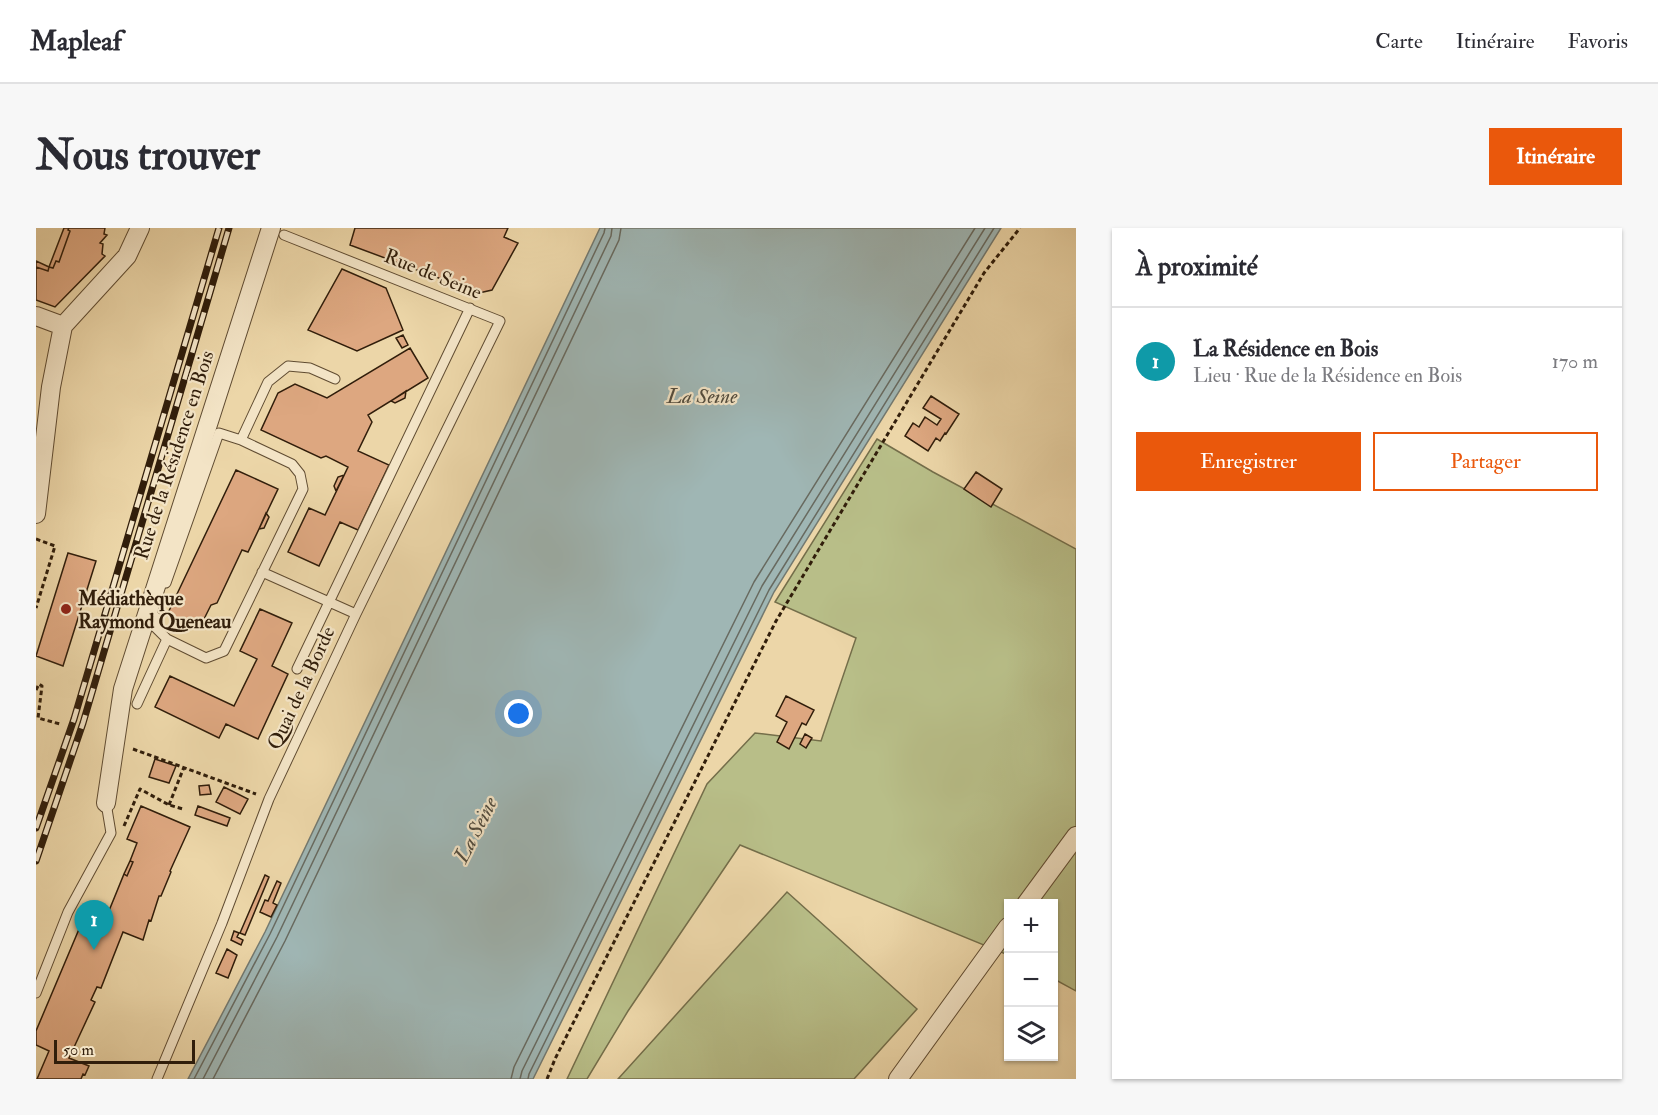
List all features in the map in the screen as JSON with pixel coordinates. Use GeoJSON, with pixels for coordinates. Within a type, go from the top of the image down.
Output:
{"type":"FeatureCollection","features":[{"type":"Feature","properties":{"kind":"street"},"geometry":{"type":"LineString","coordinates":[[36,514],[51,387],[63,326],[127,256],[140,228]]}},
{"type":"Feature","properties":{"kind":"street","name":"Rue de la Résidence en Bois"},"geometry":{"type":"LineString","coordinates":[[106,803],[123,689],[278,231]]}},
{"type":"Feature","properties":{"kind":"street"},"geometry":{"type":"LineString","coordinates":[[36,316],[63,326]]}},
{"type":"Feature","properties":{"kind":"street"},"geometry":{"type":"LineString","coordinates":[[1029,899],[1076,836]]}},
{"type":"Feature","properties":{"kind":"street"},"geometry":{"type":"LineString","coordinates":[[898,1079],[1004,933]]}},
{"type":"Feature","properties":{"kind":"lane","name":"Rue de Seine"},"geometry":{"type":"LineString","coordinates":[[278,231],[500,321]]}},
{"type":"Feature","properties":{"kind":"lane"},"geometry":{"type":"LineString","coordinates":[[297,669],[470,308]]}},
{"type":"Feature","properties":{"kind":"lane","name":"Quai de la Borde"},"geometry":{"type":"LineString","coordinates":[[157,1079],[222,923],[269,799],[356,614],[500,321]]}},
{"type":"Feature","properties":{"kind":"lane"},"geometry":{"type":"LineString","coordinates":[[241,440],[268,382],[288,366],[309,368],[335,379]]}},
{"type":"Feature","properties":{"kind":"lane"},"geometry":{"type":"LineString","coordinates":[[219,433],[241,440],[292,464],[300,474],[303,489],[262,572],[224,651],[206,658],[167,639],[152,624],[219,433]]}},
{"type":"Feature","properties":{"kind":"lane"},"geometry":{"type":"LineString","coordinates":[[262,572],[356,614]]}},
{"type":"Feature","properties":{"kind":"lane"},"geometry":{"type":"LineString","coordinates":[[137,704],[167,639]]}},
{"type":"Feature","properties":{"kind":"lane"},"geometry":{"type":"LineString","coordinates":[[36,993],[68,912],[111,833],[106,803]]}},
{"type":"Feature","properties":{"kind":"path"},"geometry":{"type":"LineString","coordinates":[[547,1079],[776,621],[984,273],[1020,228]]}},
{"type":"Feature","properties":{"kind":"path"},"geometry":{"type":"LineString","coordinates":[[36,539],[55,546],[36,608]]}},
{"type":"Feature","properties":{"kind":"path"},"geometry":{"type":"LineString","coordinates":[[36,590],[41,591]]}},
{"type":"Feature","properties":{"kind":"path"},"geometry":{"type":"LineString","coordinates":[[36,690],[37,684],[42,686],[37,718],[60,724]]}},
{"type":"Feature","properties":{"kind":"path"},"geometry":{"type":"LineString","coordinates":[[127,746],[269,799]]}},
{"type":"Feature","properties":{"kind":"path"},"geometry":{"type":"LineString","coordinates":[[169,805],[184,768]]}},
{"type":"Feature","properties":{"kind":"path"},"geometry":{"type":"LineString","coordinates":[[122,831],[140,789],[169,805],[183,809]]}},
{"type":"Feature","properties":{"kind":"green space"},"geometry":{"type":"Polygon","coordinates":[[[877,439],[1076,549],[1076,991],[1058,981],[1058,899],[1004,899],[1004,953],[740,845],[628,1011],[587,1079],[567,1079],[707,784],[755,733],[821,741],[856,638],[775,602],[877,439]]]}},
{"type":"Feature","properties":{"kind":"green space"},"geometry":{"type":"Polygon","coordinates":[[[787,892],[917,1009],[854,1079],[618,1079],[787,892]]]}},
{"type":"Feature","properties":{"kind":"water","name":"La Seine"},"geometry":{"type":"Polygon","coordinates":[[[600,228],[1001,228],[774,592],[533,1079],[188,1079],[265,932],[600,228]]]}},
{"type":"Feature","properties":{"kind":"building"},"geometry":{"type":"Polygon","coordinates":[[[64,228],[69,228],[70,231],[59,262],[56,261],[53,268],[49,267],[64,228]]]}},
{"type":"Feature","properties":{"kind":"building"},"geometry":{"type":"Polygon","coordinates":[[[69,228],[105,228],[104,234],[107,235],[100,243],[103,244],[102,254],[105,256],[55,307],[36,300],[36,267],[48,271],[49,267],[53,268],[56,261],[59,262],[70,231],[69,228]]]}},
{"type":"Feature","properties":{"kind":"building"},"geometry":{"type":"Polygon","coordinates":[[[355,228],[508,228],[504,237],[518,243],[492,290],[479,293],[350,245],[355,228]]]}},
{"type":"Feature","properties":{"kind":"building"},"geometry":{"type":"Polygon","coordinates":[[[36,261],[49,267],[48,271],[36,267],[36,261]]]}},
{"type":"Feature","properties":{"kind":"building"},"geometry":{"type":"Polygon","coordinates":[[[342,269],[386,288],[403,330],[357,351],[308,330],[342,269]]]}},
{"type":"Feature","properties":{"kind":"building"},"geometry":{"type":"Polygon","coordinates":[[[403,335],[408,345],[402,348],[396,338],[403,335]]]}},
{"type":"Feature","properties":{"kind":"building"},"geometry":{"type":"Polygon","coordinates":[[[410,348],[428,378],[368,415],[372,422],[358,451],[389,465],[358,530],[340,522],[319,566],[288,552],[309,508],[325,515],[348,467],[326,456],[321,458],[261,430],[278,393],[295,384],[327,398],[410,348]]]}},
{"type":"Feature","properties":{"kind":"building"},"geometry":{"type":"Polygon","coordinates":[[[406,391],[405,398],[395,403],[391,401],[406,391]]]}},
{"type":"Feature","properties":{"kind":"building"},"geometry":{"type":"Polygon","coordinates":[[[931,396],[959,414],[946,434],[940,441],[936,438],[928,451],[905,436],[913,423],[919,427],[925,417],[937,425],[941,419],[923,408],[931,396]]]}},
{"type":"Feature","properties":{"kind":"building"},"geometry":{"type":"Polygon","coordinates":[[[236,470],[278,489],[248,552],[242,550],[217,603],[211,605],[199,629],[167,615],[236,470]]]}},
{"type":"Feature","properties":{"kind":"building"},"geometry":{"type":"Polygon","coordinates":[[[976,472],[1002,489],[991,507],[964,489],[976,472]]]}},
{"type":"Feature","properties":{"kind":"building"},"geometry":{"type":"Polygon","coordinates":[[[344,475],[336,491],[334,486],[338,477],[344,475]]]}},
{"type":"Feature","properties":{"kind":"building"},"geometry":{"type":"Polygon","coordinates":[[[266,513],[269,517],[264,528],[259,529],[266,513]]]}},
{"type":"Feature","properties":{"kind":"building","name":"Médiathèque Raymond Queneau"},"geometry":{"type":"Polygon","coordinates":[[[68,553],[96,561],[63,666],[36,656],[68,553]]]}},
{"type":"Feature","properties":{"kind":"building"},"geometry":{"type":"Polygon","coordinates":[[[260,609],[292,623],[272,666],[288,674],[258,739],[226,724],[219,738],[155,707],[170,676],[234,706],[257,659],[240,651],[260,609]]]}},
{"type":"Feature","properties":{"kind":"building"},"geometry":{"type":"Polygon","coordinates":[[[786,696],[814,710],[806,725],[802,723],[789,749],[777,742],[787,722],[776,716],[786,696]]]}},
{"type":"Feature","properties":{"kind":"building"},"geometry":{"type":"Polygon","coordinates":[[[805,734],[812,738],[806,748],[800,744],[805,734]]]}},
{"type":"Feature","properties":{"kind":"building"},"geometry":{"type":"Polygon","coordinates":[[[155,759],[176,766],[169,783],[149,777],[155,759]]]}},
{"type":"Feature","properties":{"kind":"building"},"geometry":{"type":"Polygon","coordinates":[[[209,785],[211,794],[200,795],[199,786],[209,785]]]}},
{"type":"Feature","properties":{"kind":"building"},"geometry":{"type":"Polygon","coordinates":[[[224,787],[248,799],[240,814],[216,802],[224,787]]]}},
{"type":"Feature","properties":{"kind":"building"},"geometry":{"type":"Polygon","coordinates":[[[141,806],[190,827],[161,896],[159,896],[151,921],[149,920],[143,940],[123,932],[101,988],[97,987],[91,1000],[95,1002],[69,1058],[89,1066],[85,1075],[83,1074],[81,1079],[37,1079],[49,1051],[36,1045],[36,1031],[85,915],[104,923],[124,874],[127,876],[137,843],[127,839],[141,806]]]}},
{"type":"Feature","properties":{"kind":"building"},"geometry":{"type":"Polygon","coordinates":[[[198,806],[230,818],[227,826],[195,815],[198,806]]]}},
{"type":"Feature","properties":{"kind":"building"},"geometry":{"type":"Polygon","coordinates":[[[130,861],[133,862],[127,876],[124,874],[130,861]]]}},
{"type":"Feature","properties":{"kind":"building"},"geometry":{"type":"Polygon","coordinates":[[[265,875],[269,877],[245,935],[240,933],[265,875]]]}},
{"type":"Feature","properties":{"kind":"building"},"geometry":{"type":"Polygon","coordinates":[[[277,881],[281,883],[273,903],[277,905],[271,917],[260,912],[277,881]]]}},
{"type":"Feature","properties":{"kind":"building"},"geometry":{"type":"Polygon","coordinates":[[[234,931],[239,933],[237,937],[243,940],[241,945],[231,940],[234,931]]]}},
{"type":"Feature","properties":{"kind":"building"},"geometry":{"type":"Polygon","coordinates":[[[227,949],[237,955],[228,978],[216,973],[227,949]]]}},
{"type":"Feature","properties":{"kind":"railway"},"geometry":{"type":"LineString","coordinates":[[36,828],[74,719],[219,228]]}},
{"type":"Feature","properties":{"kind":"railway"},"geometry":{"type":"LineString","coordinates":[[36,861],[83,723],[229,228]]}},
{"type":"Feature","properties":{"kind":"place","name":"Médiathèque Raymond Queneau"},"geometry":{"type":"Point","coordinates":[66,609]}},
{"type":"Feature","properties":{"kind":"place","name":"La Résidence en Bois"},"geometry":{"type":"Point","coordinates":[94,950]}}]}
